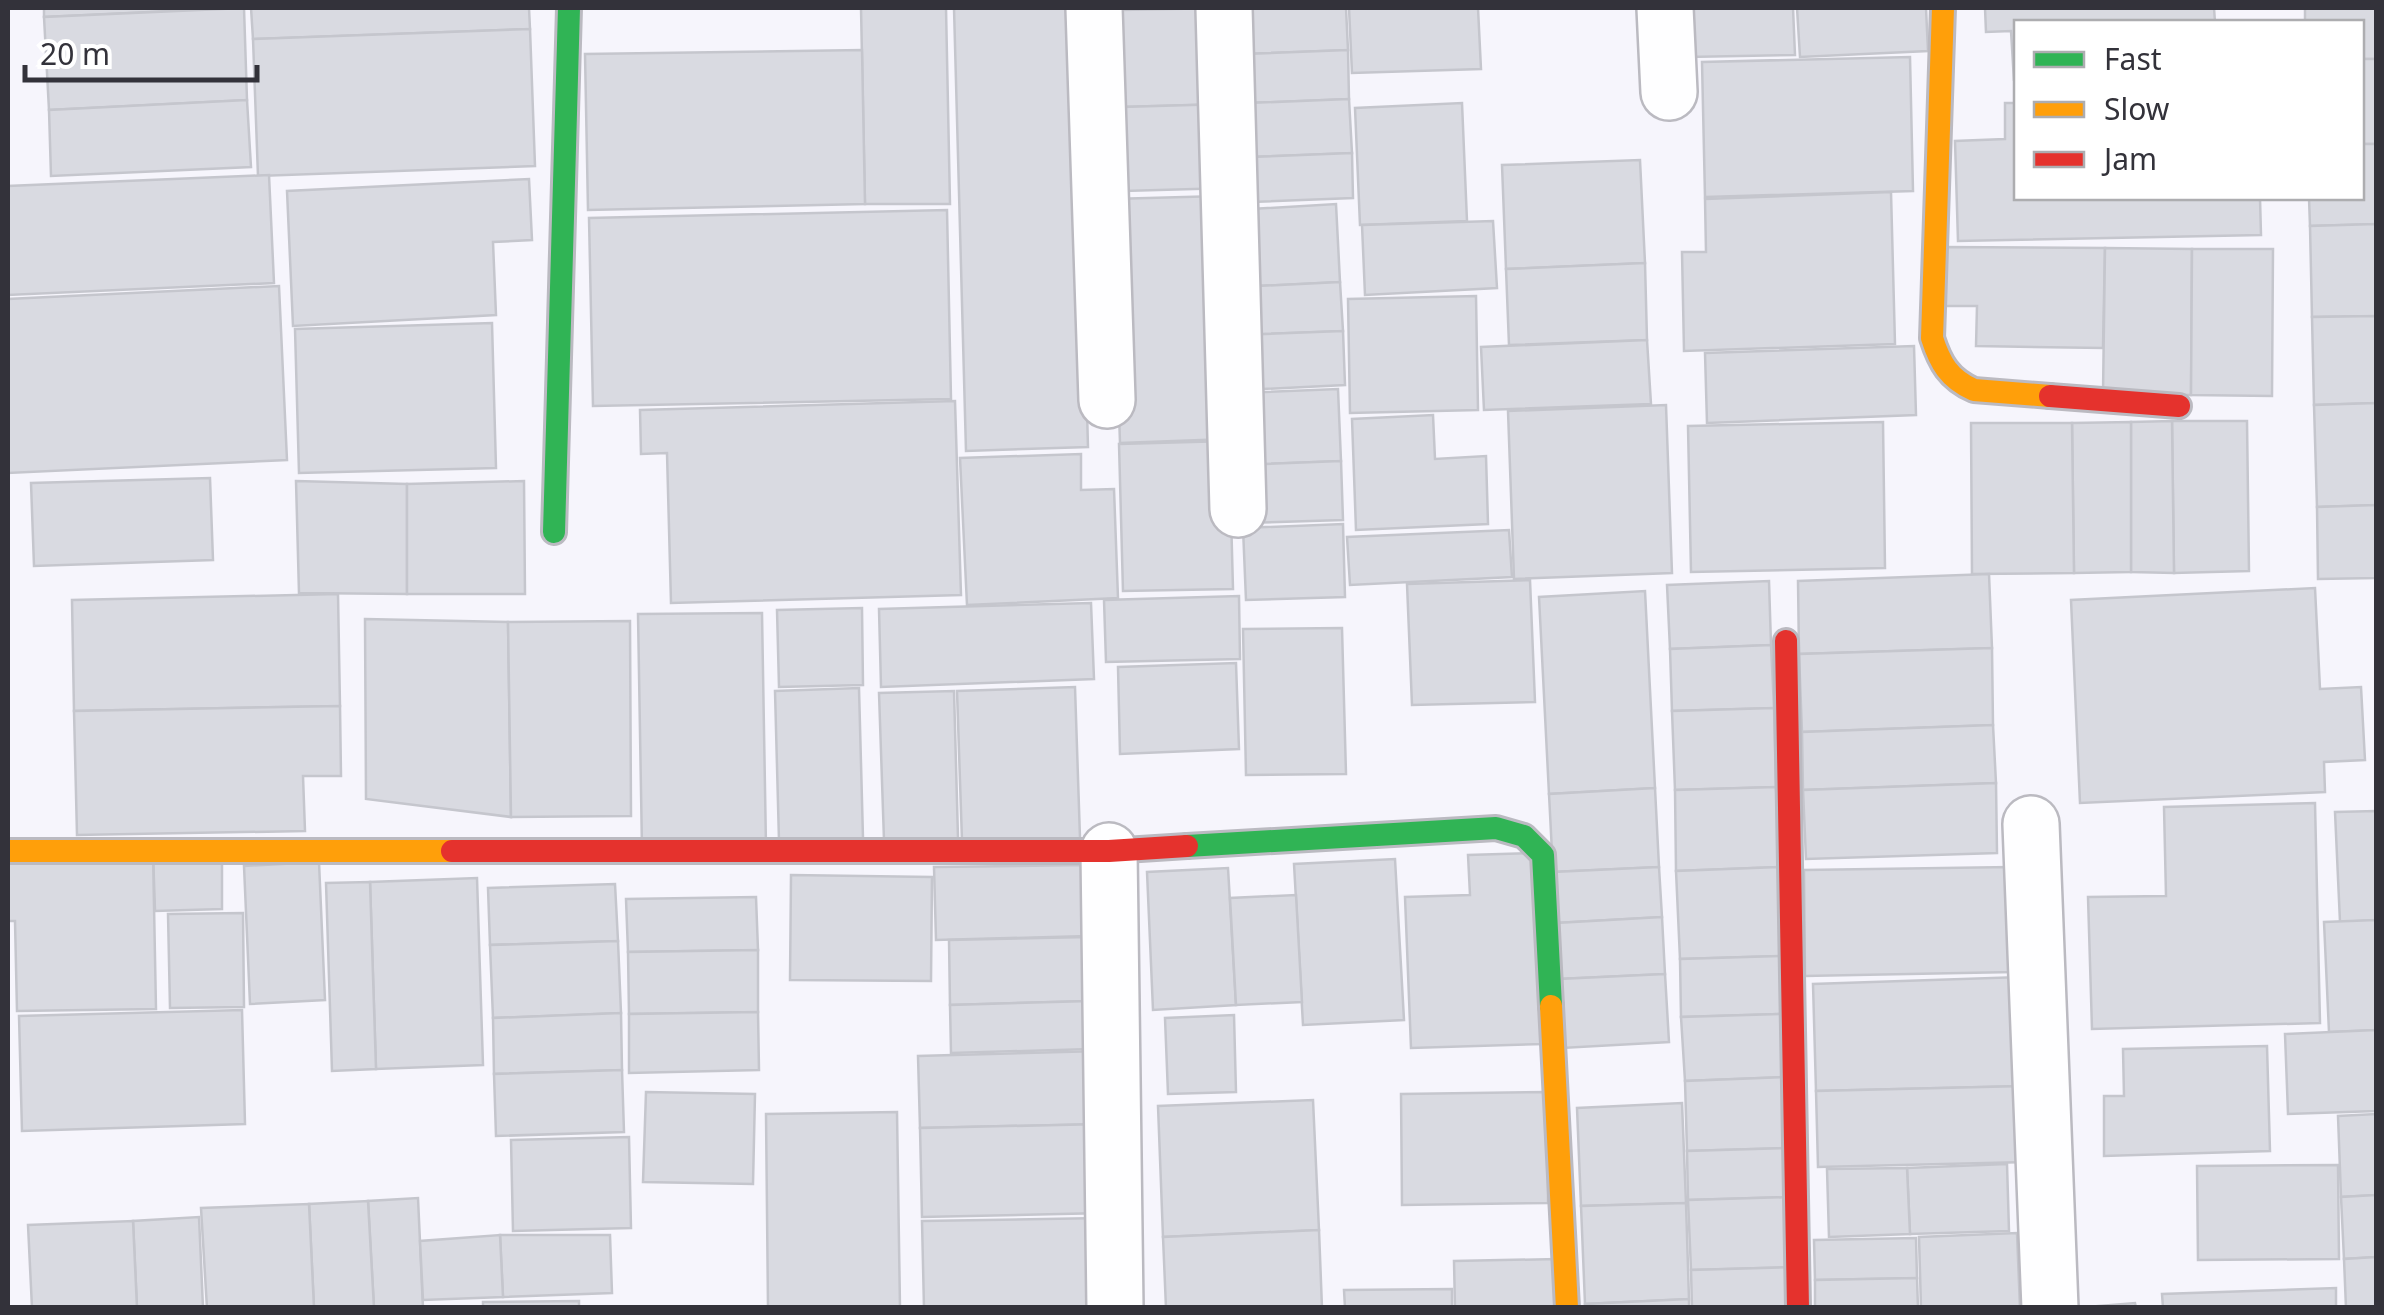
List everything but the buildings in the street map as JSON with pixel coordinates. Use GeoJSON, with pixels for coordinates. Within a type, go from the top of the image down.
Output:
{"type":"FeatureCollection","features":[{"type":"Feature","properties":{"kind":"street"},"geometry":{"type":"LineString","coordinates":[[554,532],[569,8]]}},
{"type":"Feature","properties":{"kind":"street"},"geometry":{"type":"LineString","coordinates":[[1094,8],[1106,400]]}},
{"type":"Feature","properties":{"kind":"street"},"geometry":{"type":"LineString","coordinates":[[1224,8],[1238,509]]}},
{"type":"Feature","properties":{"kind":"street"},"geometry":{"type":"LineString","coordinates":[[1665,8],[1670,92]]}},
{"type":"Feature","properties":{"kind":"street"},"geometry":{"type":"LineString","coordinates":[[1943,8],[1932,338],[1941,365],[1953,382],[1974,390],[2179,406]]}},
{"type":"Feature","properties":{"kind":"street"},"geometry":{"type":"LineString","coordinates":[[1786,640],[1798,1308]]}},
{"type":"Feature","properties":{"kind":"street"},"geometry":{"type":"LineString","coordinates":[[2031,824],[2050,1308]]}},
{"type":"Feature","properties":{"kind":"street"},"geometry":{"type":"LineString","coordinates":[[8,851],[1110,850],[1496,828],[1518,832],[1536,841],[1543,855],[1567,1308]]}},
{"type":"Feature","properties":{"kind":"street"},"geometry":{"type":"LineString","coordinates":[[1110,850],[1115,1308]]}},
{"type":"Feature","properties":{"kind":"traffic: fast"},"geometry":{"type":"LineString","coordinates":[[554,532],[569,8]]}},
{"type":"Feature","properties":{"kind":"traffic: fast"},"geometry":{"type":"LineString","coordinates":[[1187,846],[1496,828],[1524,836],[1543,855],[1551,1006]]}},
{"type":"Feature","properties":{"kind":"traffic: slow"},"geometry":{"type":"LineString","coordinates":[[1943,8],[1932,338],[1947,369],[1974,390],[2050,396]]}},
{"type":"Feature","properties":{"kind":"traffic: slow"},"geometry":{"type":"LineString","coordinates":[[8,851],[452,851]]}},
{"type":"Feature","properties":{"kind":"traffic: slow"},"geometry":{"type":"LineString","coordinates":[[1551,1006],[1567,1308]]}},
{"type":"Feature","properties":{"kind":"traffic: jam"},"geometry":{"type":"LineString","coordinates":[[2050,396],[2179,406]]}},
{"type":"Feature","properties":{"kind":"traffic: jam"},"geometry":{"type":"LineString","coordinates":[[1786,641],[1798,1308]]}},
{"type":"Feature","properties":{"kind":"traffic: jam"},"geometry":{"type":"LineString","coordinates":[[452,851],[1109,851],[1187,846]]}}]}
